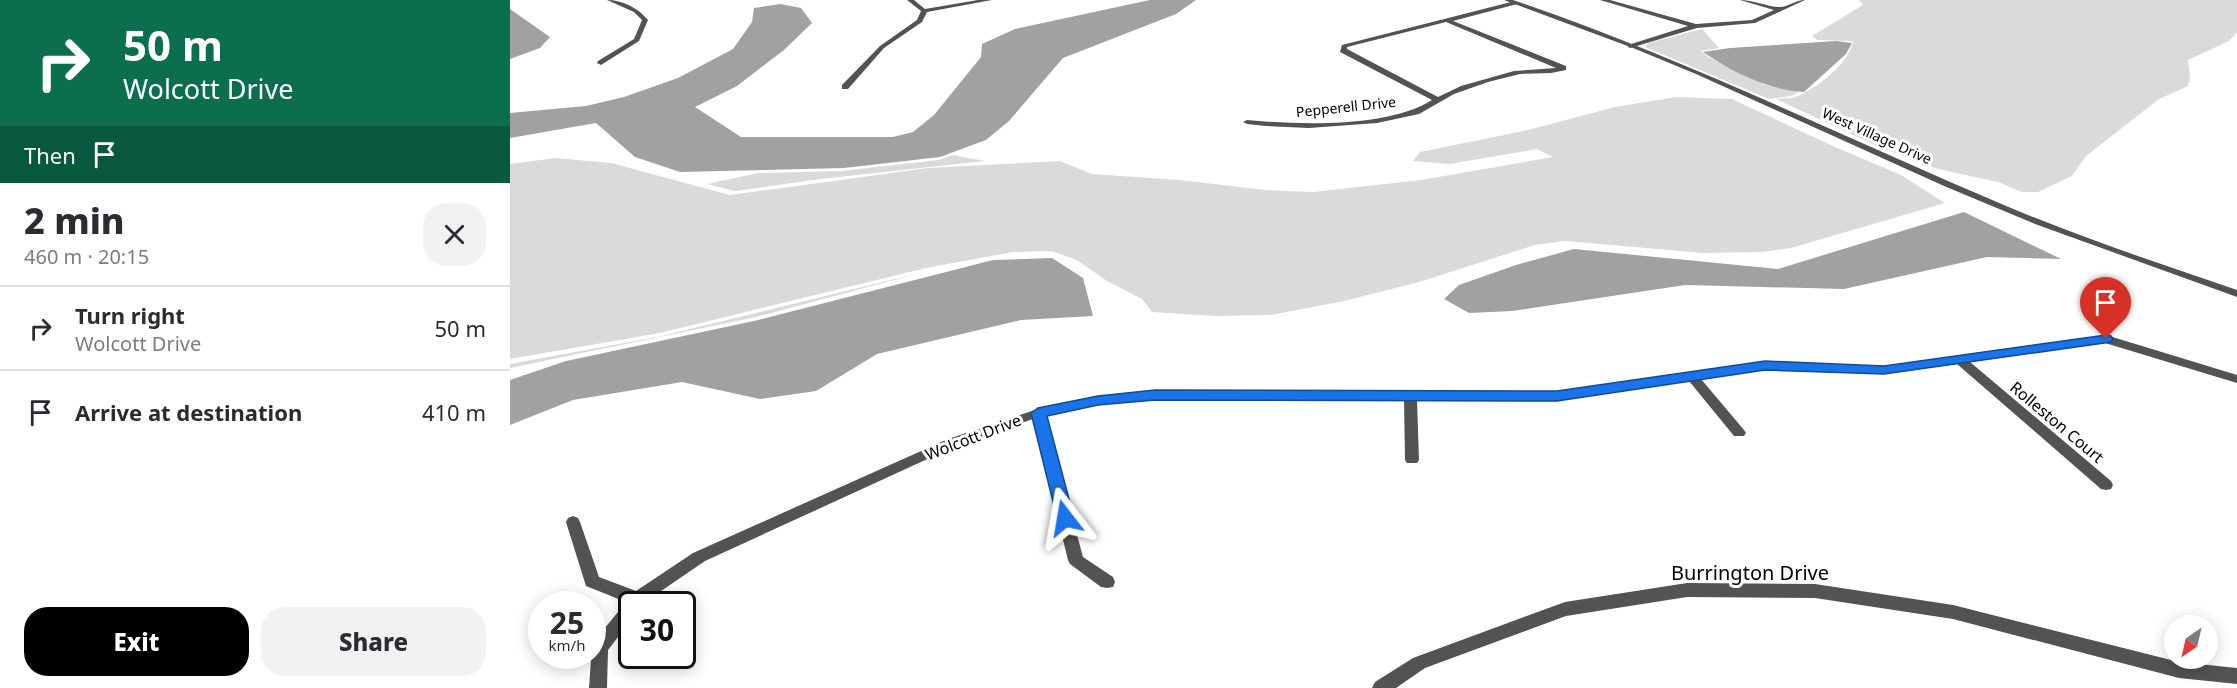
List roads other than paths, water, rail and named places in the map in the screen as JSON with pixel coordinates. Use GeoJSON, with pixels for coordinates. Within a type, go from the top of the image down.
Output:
{"type":"FeatureCollection","features":[{"type":"Feature","properties":{"kind":"street"},"geometry":{"type":"LineString","coordinates":[[600,63],[638,40],[645,20],[636,11],[610,0]]}},
{"type":"Feature","properties":{"kind":"street"},"geometry":{"type":"LineString","coordinates":[[910,0],[924,10],[989,0]]}},
{"type":"Feature","properties":{"kind":"street"},"geometry":{"type":"LineString","coordinates":[[1603,0],[1696,26]]}},
{"type":"Feature","properties":{"kind":"street"},"geometry":{"type":"LineString","coordinates":[[1743,0],[1782,10]]}},
{"type":"Feature","properties":{"kind":"street"},"geometry":{"type":"LineString","coordinates":[[1629,46],[1696,26],[1753,22],[1802,0]]}},
{"type":"Feature","properties":{"kind":"street"},"geometry":{"type":"LineString","coordinates":[[1436,99],[1343,50],[1344,46],[1511,1]]}},
{"type":"Feature","properties":{"kind":"street","name":"West Village Drive"},"geometry":{"type":"LineString","coordinates":[[1511,1],[1743,91],[2010,211],[2237,294]]}},
{"type":"Feature","properties":{"kind":"street"},"geometry":{"type":"LineString","coordinates":[[845,87],[882,47],[920,21],[924,10]]}},
{"type":"Feature","properties":{"kind":"street","name":"Pepperell Drive"},"geometry":{"type":"LineString","coordinates":[[1247,122],[1281,127],[1368,120],[1416,112],[1456,90],[1531,69],[1552,72],[1563,69],[1446,20]]}},
{"type":"Feature","properties":{"kind":"street","name":"Wolcott Drive"},"geometry":{"type":"LineString","coordinates":[[651,591],[699,557],[953,442],[1038,413],[1098,400],[1155,395],[1557,396],[1765,366],[1884,370],[2106,339],[2237,379]]}},
{"type":"Feature","properties":{"kind":"street","name":"Rolleston Court"},"geometry":{"type":"LineString","coordinates":[[1960,360],[2106,485]]}},
{"type":"Feature","properties":{"kind":"street"},"geometry":{"type":"LineString","coordinates":[[1692,376],[1739,433]]}},
{"type":"Feature","properties":{"kind":"street"},"geometry":{"type":"LineString","coordinates":[[1410,397],[1412,460]]}},
{"type":"Feature","properties":{"kind":"street"},"geometry":{"type":"LineString","coordinates":[[1038,413],[1076,560],[1107,582]]}},
{"type":"Feature","properties":{"kind":"street"},"geometry":{"type":"LineString","coordinates":[[573,522],[592,581],[618,595]]}},
{"type":"Feature","properties":{"kind":"street","name":"Burrington Drive"},"geometry":{"type":"LineString","coordinates":[[1381,688],[1419,663],[1565,609],[1687,590],[1815,591],[1941,610],[2179,670],[2237,676]]}},
{"type":"Feature","properties":{"kind":"street","name":"Wolcott Drive"},"geometry":{"type":"LineString","coordinates":[[598,688],[599,648],[618,624]]}}]}
